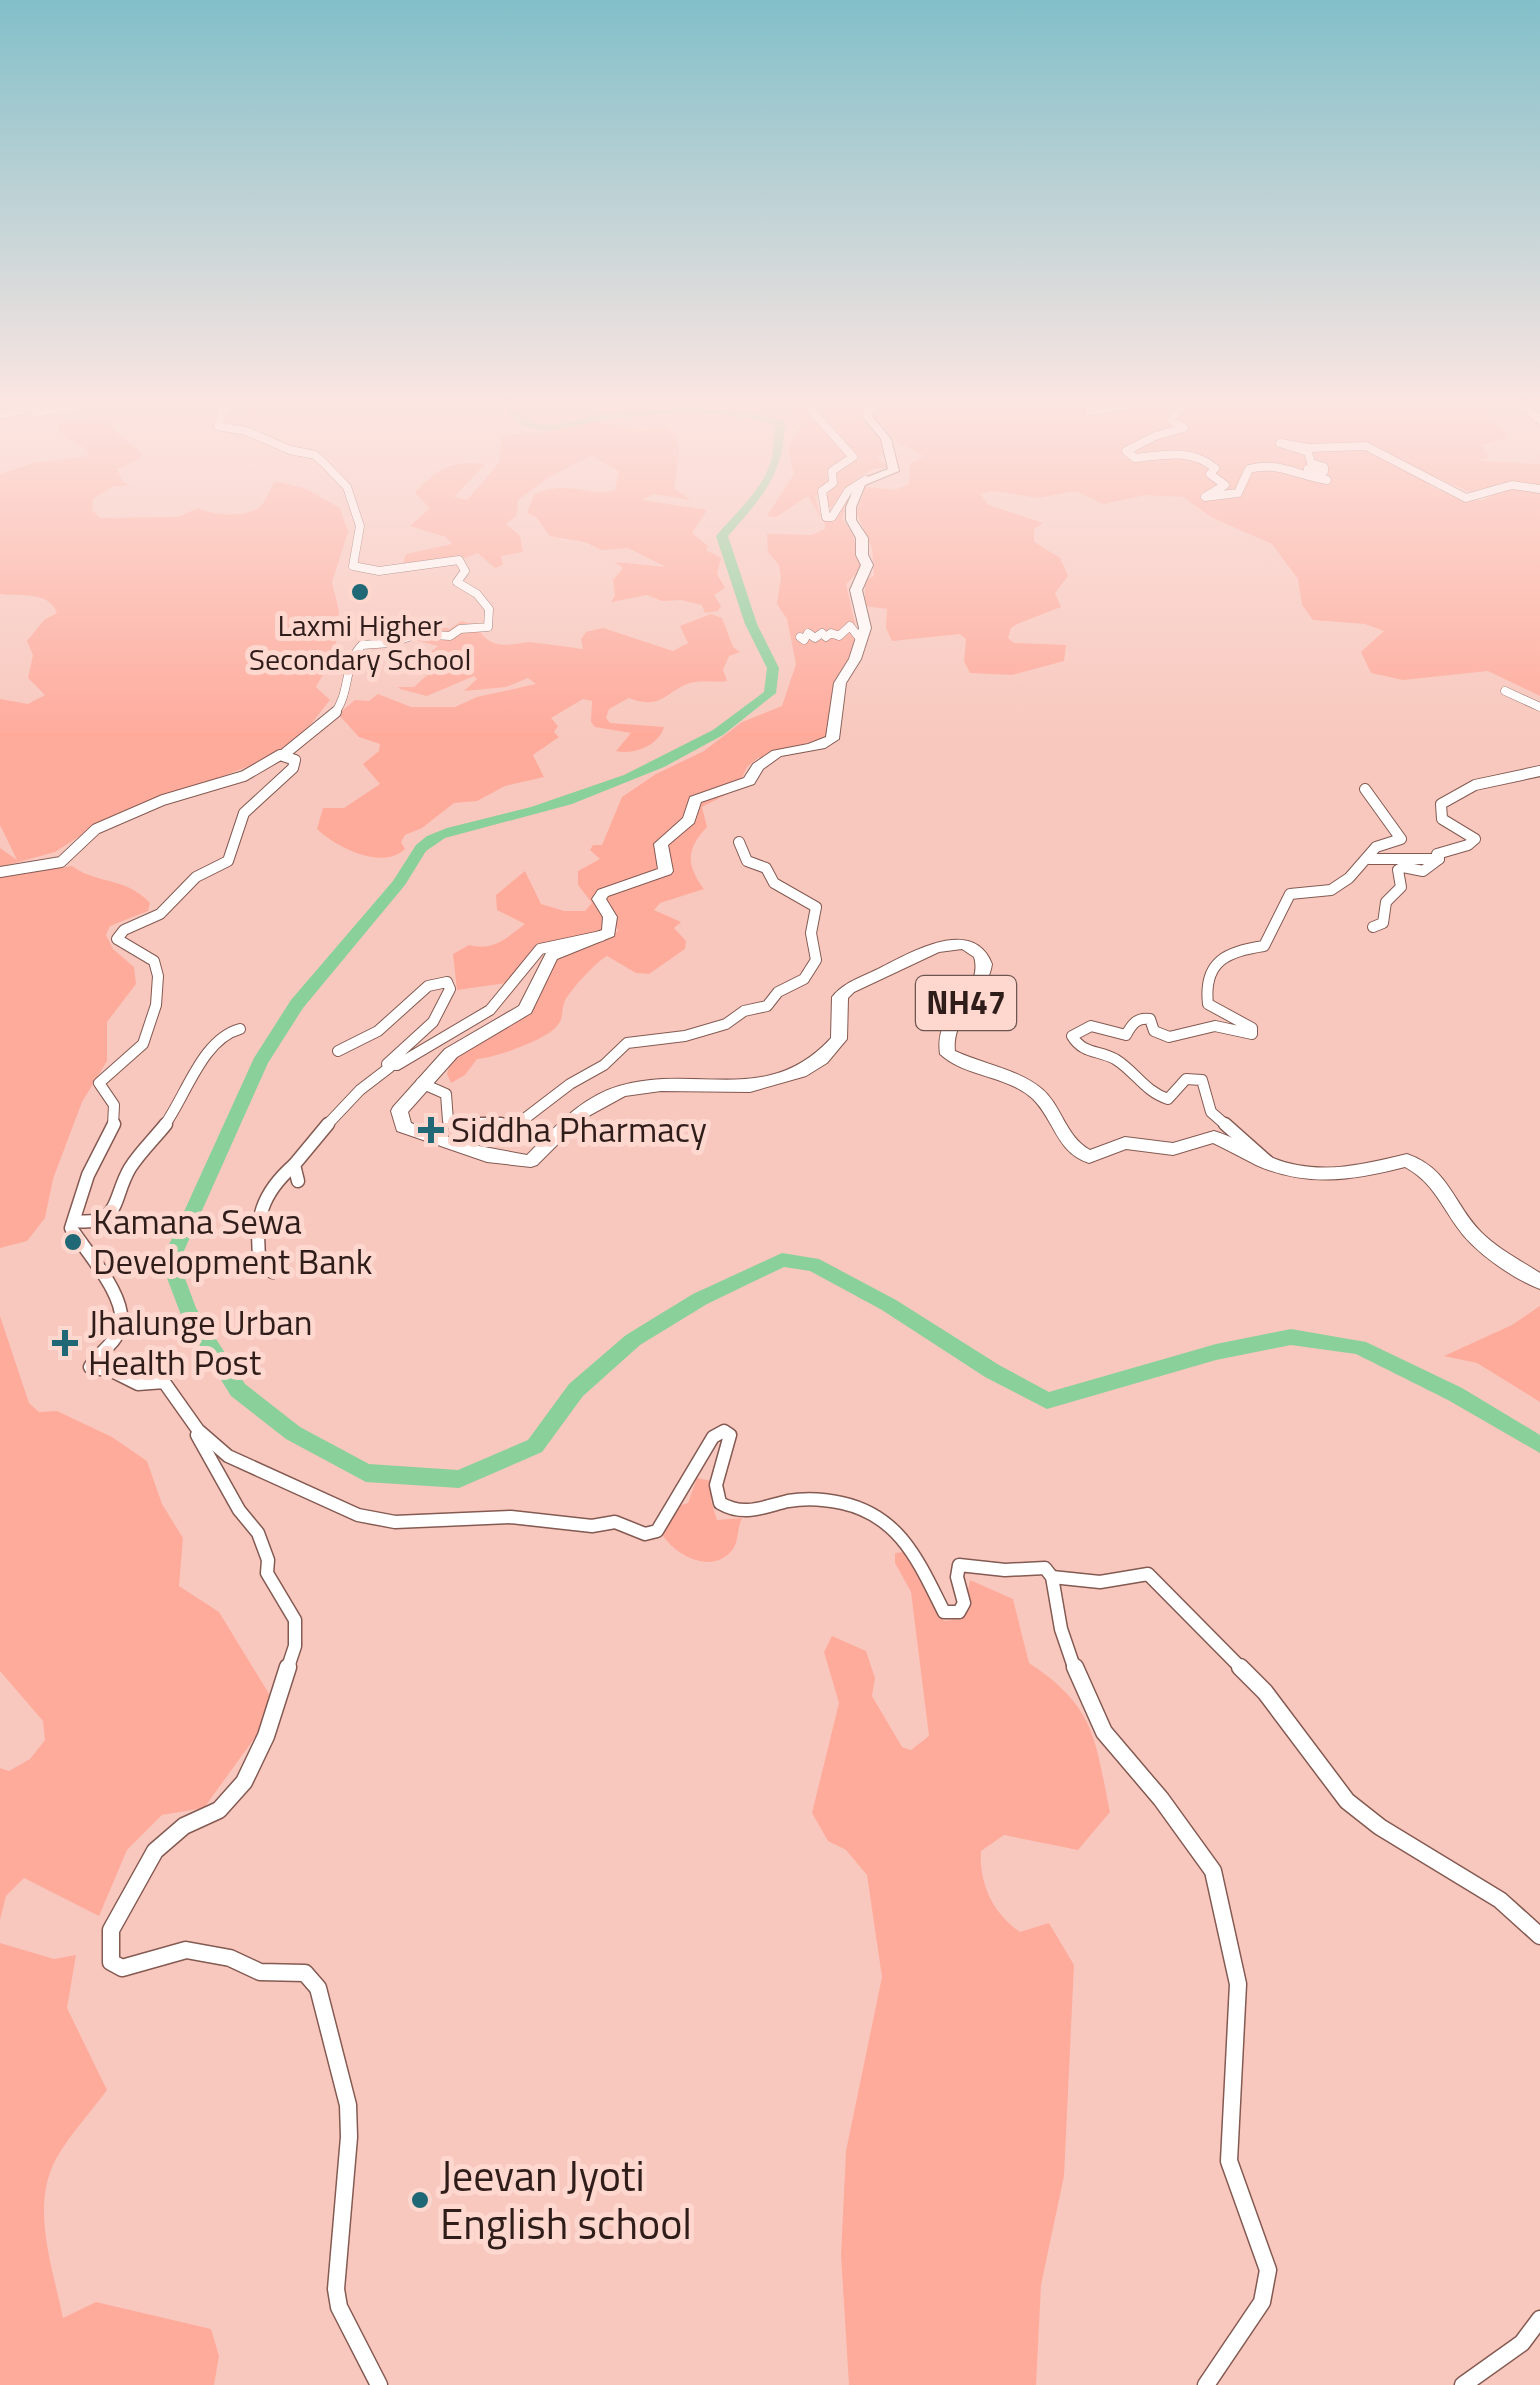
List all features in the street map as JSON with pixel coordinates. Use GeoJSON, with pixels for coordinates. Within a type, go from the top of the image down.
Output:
{"type":"FeatureCollection","features":[{"type":"Feature","properties":{"kind":"highway"},"geometry":{"type":"LineString","coordinates":[[605,936],[609,933],[610,918],[599,900],[603,893],[666,871],[661,844],[690,820],[695,800],[750,780],[755,766],[764,758],[832,739],[840,683],[855,660],[865,628],[856,590],[868,565],[850,512]]}},
{"type":"Feature","properties":{"kind":"highway","name":"NH47"},"geometry":{"type":"LineString","coordinates":[[605,936],[551,956],[525,1008],[458,1047],[421,1083],[399,1111],[402,1127],[423,1137],[524,1163],[536,1158],[577,1115],[621,1091],[661,1085],[750,1086],[800,1072],[821,1060],[838,1039],[840,997],[849,988],[935,948],[962,944],[975,948],[982,957],[983,972],[976,990],[948,1028],[948,1054],[1031,1088],[1043,1100],[1073,1151],[1089,1157],[1125,1143],[1173,1149],[1214,1137],[1269,1163],[1316,1177],[1346,1176],[1407,1160],[1425,1168],[1446,1188],[1476,1239],[1540,1282]]}},
{"type":"Feature","properties":{"kind":"street"},"geometry":{"type":"LineString","coordinates":[[0,872],[62,862],[96,830],[163,800],[244,776],[282,755],[334,714],[345,698],[351,658],[362,645],[418,634],[450,636],[460,629],[488,627],[487,602],[457,582],[465,571],[459,560],[424,560],[374,570],[354,566],[360,526],[356,512]]}},
{"type":"Feature","properties":{"kind":"street"},"geometry":{"type":"LineString","coordinates":[[800,638],[804,640],[808,633],[815,638],[822,633],[826,637],[830,633],[839,636],[850,626],[861,640]]}},
{"type":"Feature","properties":{"kind":"street"},"geometry":{"type":"LineString","coordinates":[[1506,691],[1540,707]]}},
{"type":"Feature","properties":{"kind":"street"},"geometry":{"type":"LineString","coordinates":[[282,755],[292,756],[293,768],[244,813],[228,861],[190,881],[160,914],[118,934],[119,942],[155,962],[158,1010],[150,1035],[112,1075],[99,1083],[114,1102],[116,1113],[71,1228],[117,1295],[121,1313],[121,1329],[90,1367],[138,1384],[164,1382],[192,1422],[239,1510],[258,1533],[268,1560],[266,1573],[294,1620],[294,1646],[266,1736],[244,1782],[219,1810],[184,1826],[155,1851],[111,1930],[110,1962],[122,1968],[186,1950],[230,1958],[260,1972],[305,1973],[318,1988],[348,2104],[349,2137],[336,2289],[346,2324],[380,2385]]}},
{"type":"Feature","properties":{"kind":"street"},"geometry":{"type":"LineString","coordinates":[[1439,859],[1437,854],[1445,849],[1466,847],[1475,839],[1442,819],[1440,804],[1468,785],[1502,775],[1540,772]]}},
{"type":"Feature","properties":{"kind":"street"},"geometry":{"type":"LineString","coordinates":[[1269,1163],[1211,1112],[1202,1080],[1186,1078],[1168,1100],[1159,1097],[1137,1084],[1115,1060],[1084,1050],[1072,1036],[1080,1026],[1088,1025],[1126,1035],[1132,1024],[1143,1018],[1150,1019],[1154,1031],[1170,1037],[1215,1026],[1252,1034],[1252,1028],[1208,1004],[1207,995],[1218,962],[1231,950],[1264,946],[1290,894],[1304,890],[1328,892],[1352,876],[1376,852],[1376,847],[1394,843],[1401,835],[1379,814],[1366,789]]}},
{"type":"Feature","properties":{"kind":"street"},"geometry":{"type":"LineString","coordinates":[[421,1083],[446,1094],[448,1120],[459,1126],[500,1127],[519,1123],[570,1084],[604,1065],[627,1043],[673,1039],[714,1029],[744,1011],[767,1006],[778,992],[804,979],[817,952],[811,933],[816,907],[774,884],[766,868],[748,861],[738,842]]}},
{"type":"Feature","properties":{"kind":"street"},"geometry":{"type":"LineString","coordinates":[[1364,860],[1391,855],[1422,862],[1439,859]]}},
{"type":"Feature","properties":{"kind":"street"},"geometry":{"type":"LineString","coordinates":[[1373,927],[1382,922],[1386,902],[1400,886],[1398,870],[1403,866],[1423,871],[1439,859]]}},
{"type":"Feature","properties":{"kind":"street"},"geometry":{"type":"LineString","coordinates":[[273,1272],[260,1262],[258,1205],[343,1102],[390,1066],[490,1010],[540,949],[588,936],[605,936]]}},
{"type":"Feature","properties":{"kind":"street"},"geometry":{"type":"LineString","coordinates":[[338,1050],[378,1031],[428,986],[447,982],[450,989],[446,1006],[437,1021],[392,1059],[387,1064],[390,1066]]}},
{"type":"Feature","properties":{"kind":"street"},"geometry":{"type":"LineString","coordinates":[[75,1221],[95,1223],[112,1212],[130,1168],[167,1123],[211,1048],[225,1033],[240,1029]]}},
{"type":"Feature","properties":{"kind":"street"},"geometry":{"type":"LineString","coordinates":[[294,1165],[298,1181]]}},
{"type":"Feature","properties":{"kind":"street"},"geometry":{"type":"LineString","coordinates":[[192,1422],[228,1456],[376,1520],[476,1516],[592,1526],[615,1522],[646,1534],[657,1531],[713,1437],[724,1431],[730,1435],[716,1485],[720,1503],[734,1512],[750,1512],[794,1500],[822,1499],[888,1521],[906,1540],[944,1612],[959,1612],[964,1603],[957,1577],[959,1565],[1005,1570],[1045,1568],[1052,1576],[1061,1630],[1083,1691],[1104,1732],[1213,1871],[1238,1984],[1229,2161],[1268,2270],[1262,2302],[1206,2385]]}},
{"type":"Feature","properties":{"kind":"street"},"geometry":{"type":"LineString","coordinates":[[1052,1576],[1066,1574],[1098,1583],[1134,1571],[1148,1574],[1264,1692],[1347,1801],[1395,1836],[1500,1900],[1540,1936]]}},
{"type":"Feature","properties":{"kind":"street"},"geometry":{"type":"LineString","coordinates":[[1463,2385],[1480,2366],[1511,2354],[1530,2338],[1540,2319]]}},
{"type":"Feature","properties":{"kind":"shaded area"},"geometry":{"type":"Polygon","coordinates":[[[0,512],[94,512],[100,518],[178,517],[188,512],[341,512],[348,532],[332,582],[339,611],[335,653],[316,687],[330,700],[299,739],[265,760],[102,822],[55,852],[0,867],[0,848],[17,860],[0,825],[0,699],[28,704],[45,695],[28,678],[33,655],[27,641],[44,620],[57,613],[41,598],[0,594],[0,512]]]}},
{"type":"Feature","properties":{"kind":"shaded area"},"geometry":{"type":"Polygon","coordinates":[[[425,512],[516,512],[506,524],[520,536],[523,552],[501,556],[503,565],[495,568],[478,553],[459,560],[402,566],[406,554],[452,544],[446,537],[410,526],[425,512]]]}},
{"type":"Feature","properties":{"kind":"shaded area"},"geometry":{"type":"Polygon","coordinates":[[[706,512],[692,533],[708,546],[706,550],[721,558],[717,574],[725,588],[714,595],[721,606],[718,611],[705,613],[702,605],[662,601],[647,595],[611,602],[615,595],[613,580],[623,568],[615,562],[666,567],[628,548],[601,550],[585,542],[550,536],[536,517],[527,513],[706,512]]]}},
{"type":"Feature","properties":{"kind":"shaded area"},"geometry":{"type":"Polygon","coordinates":[[[818,512],[831,520],[837,512],[844,512],[842,518],[853,535],[861,569],[846,584],[858,637],[833,694],[829,736],[758,758],[747,767],[737,789],[702,807],[707,827],[695,843],[691,857],[704,889],[660,903],[654,910],[681,922],[674,928],[686,941],[685,949],[649,974],[636,973],[607,956],[571,992],[561,1020],[551,1031],[519,1047],[477,1059],[465,1075],[451,1083],[447,1074],[452,1063],[470,1044],[530,1014],[538,985],[556,959],[618,931],[612,916],[605,929],[573,943],[554,940],[507,983],[457,990],[453,954],[469,945],[499,942],[525,924],[497,910],[496,895],[525,871],[541,904],[564,911],[585,911],[592,903],[578,885],[578,871],[600,859],[590,850],[593,845],[602,845],[622,797],[656,774],[704,751],[742,722],[782,706],[796,664],[787,619],[777,604],[781,577],[779,565],[768,552],[767,534],[812,535],[825,529],[818,512]]]}},
{"type":"Feature","properties":{"kind":"shaded area"},"geometry":{"type":"Polygon","coordinates":[[[856,512],[1011,512],[1043,523],[1034,529],[1034,542],[1060,558],[1068,576],[1055,593],[1061,607],[1017,624],[1008,638],[1014,643],[1066,645],[1064,661],[1012,675],[970,673],[964,661],[966,639],[960,634],[892,641],[886,628],[887,609],[865,606],[865,580],[874,576],[872,548],[856,512]]]}},
{"type":"Feature","properties":{"kind":"shaded area"},"geometry":{"type":"Polygon","coordinates":[[[1204,512],[1540,512],[1540,696],[1488,671],[1403,680],[1371,673],[1361,652],[1384,631],[1365,624],[1313,620],[1302,605],[1298,579],[1272,544],[1204,512]]]}},
{"type":"Feature","properties":{"kind":"shaded area"},"geometry":{"type":"Polygon","coordinates":[[[711,614],[722,618],[733,647],[740,652],[729,656],[723,670],[727,681],[695,682],[658,700],[641,702],[629,698],[609,709],[606,718],[610,723],[664,727],[657,739],[645,747],[616,751],[631,733],[595,727],[591,722],[592,701],[583,699],[551,718],[558,726],[554,732],[559,737],[533,755],[544,777],[505,786],[477,801],[454,803],[422,828],[405,835],[401,842],[405,849],[395,855],[384,858],[360,854],[317,829],[323,808],[344,808],[380,784],[363,764],[379,751],[380,744],[359,737],[338,714],[355,700],[369,701],[378,694],[411,707],[455,707],[477,697],[536,684],[528,678],[506,687],[464,691],[477,679],[474,676],[427,696],[400,689],[414,687],[446,658],[427,655],[438,646],[405,637],[414,626],[450,629],[461,621],[476,625],[497,644],[528,642],[583,649],[581,639],[586,632],[603,628],[673,651],[688,643],[680,626],[711,614]]]}},
{"type":"Feature","properties":{"kind":"shaded area"},"geometry":{"type":"Polygon","coordinates":[[[72,866],[131,888],[150,903],[148,911],[110,926],[106,935],[113,949],[134,967],[136,984],[107,1022],[107,1061],[82,1102],[53,1179],[45,1218],[27,1241],[0,1248],[0,876],[72,866]]]}},
{"type":"Feature","properties":{"kind":"shaded area"},"geometry":{"type":"Polygon","coordinates":[[[1540,1306],[1540,1402],[1477,1363],[1444,1356],[1512,1325],[1540,1306]]]}},
{"type":"Feature","properties":{"kind":"shaded area"},"geometry":{"type":"Polygon","coordinates":[[[0,1316],[29,1403],[39,1412],[57,1411],[112,1437],[147,1461],[162,1504],[183,1538],[179,1586],[219,1612],[271,1697],[256,1736],[204,1808],[162,1815],[127,1850],[99,1916],[24,1878],[6,1896],[0,1920],[0,1768],[9,1771],[30,1759],[45,1740],[43,1721],[0,1671],[0,1316]]]}},
{"type":"Feature","properties":{"kind":"shaded area"},"geometry":{"type":"Polygon","coordinates":[[[697,1478],[711,1481],[711,1501],[717,1520],[742,1518],[733,1549],[714,1561],[704,1562],[683,1554],[660,1531],[678,1506],[688,1503],[697,1478]]]}},
{"type":"Feature","properties":{"kind":"shaded area"},"geometry":{"type":"Polygon","coordinates":[[[904,1552],[944,1621],[962,1619],[970,1580],[1013,1599],[1029,1663],[1068,1695],[1089,1727],[1110,1812],[1078,1850],[1004,1835],[981,1851],[985,1886],[1002,1916],[1020,1932],[1049,1923],[1074,1965],[1064,2176],[1041,2285],[1036,2385],[849,2385],[841,2255],[846,2151],[882,1977],[867,1875],[846,1850],[828,1841],[812,1813],[839,1703],[824,1652],[832,1636],[866,1651],[875,1678],[872,1696],[902,1747],[911,1750],[929,1736],[911,1592],[895,1563],[895,1553],[904,1552]]]}},
{"type":"Feature","properties":{"kind":"shaded area"},"geometry":{"type":"Polygon","coordinates":[[[0,1943],[54,1959],[76,1955],[67,2008],[107,2090],[74,2132],[48,2178],[46,2238],[63,2318],[96,2302],[211,2329],[219,2356],[214,2385],[0,2385],[0,1943]]]}},
{"type":"Feature","properties":{"kind":"waterway"},"geometry":{"type":"LineString","coordinates":[[742,512],[722,536],[751,624],[773,668],[770,693],[718,733],[660,765],[567,801],[432,839],[416,853],[400,882],[297,1004],[260,1062],[170,1262],[188,1310],[238,1390],[293,1433],[366,1473],[459,1479],[535,1446],[576,1390],[633,1340],[700,1299],[782,1260],[813,1264],[889,1305],[1047,1401],[1216,1352],[1291,1337],[1359,1347],[1455,1394],[1540,1445]]}},
{"type":"Feature","properties":{"kind":"place","name":"Laxmi Higher Secondary School"},"geometry":{"type":"Point","coordinates":[360,592]}},
{"type":"Feature","properties":{"kind":"place","name":"Siddha Pharmacy"},"geometry":{"type":"Point","coordinates":[431,1130]}},
{"type":"Feature","properties":{"kind":"place","name":"Kamana Sewa Development Bank"},"geometry":{"type":"Point","coordinates":[73,1242]}},
{"type":"Feature","properties":{"kind":"place","name":"Jhalunge Urban Health Post"},"geometry":{"type":"Point","coordinates":[65,1343]}},
{"type":"Feature","properties":{"kind":"place","name":"Jeevan Jyoti English school"},"geometry":{"type":"Point","coordinates":[420,2200]}}]}
